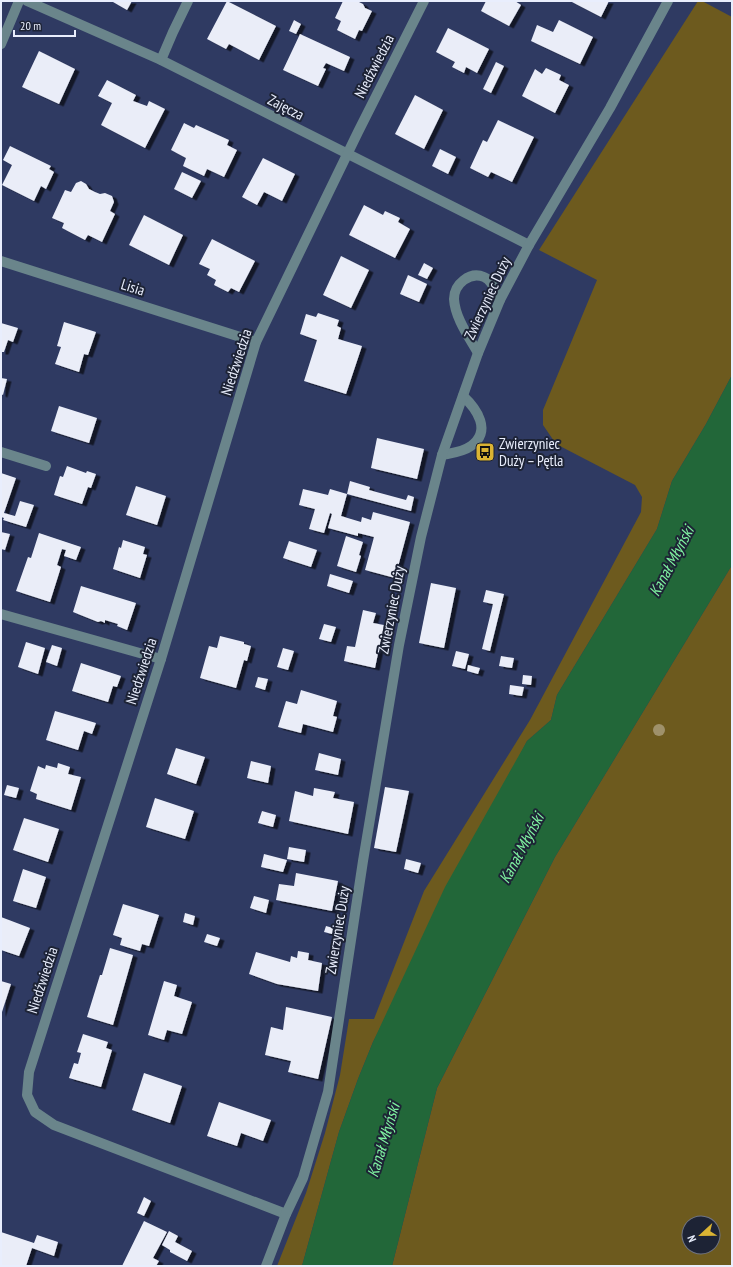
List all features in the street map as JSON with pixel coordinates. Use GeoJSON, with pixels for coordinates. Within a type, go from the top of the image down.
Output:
{"type":"FeatureCollection","features":[{"type":"Feature","properties":{"kind":"street"},"geometry":{"type":"LineString","coordinates":[[1,44],[19,1]]}},
{"type":"Feature","properties":{"kind":"street","name":"Zajęcza"},"geometry":{"type":"LineString","coordinates":[[27,1],[161,60],[529,245]]}},
{"type":"Feature","properties":{"kind":"street"},"geometry":{"type":"LineString","coordinates":[[161,60],[172,32],[188,1]]}},
{"type":"Feature","properties":{"kind":"street","name":"Niedźwiedzia"},"geometry":{"type":"LineString","coordinates":[[286,1214],[54,1125],[35,1112],[27,1095],[29,1072],[161,659],[256,342],[347,154],[424,1]]}},
{"type":"Feature","properties":{"kind":"street","name":"Zwierzyniec Duży"},"geometry":{"type":"LineString","coordinates":[[266,1266],[286,1214],[303,1178],[328,1092],[363,861],[399,645],[421,537],[442,455],[478,353],[500,300],[529,245],[610,108],[668,1]]}},
{"type":"Feature","properties":{"kind":"street","name":"Lisia"},"geometry":{"type":"LineString","coordinates":[[1,261],[256,342]]}},
{"type":"Feature","properties":{"kind":"street"},"geometry":{"type":"LineString","coordinates":[[478,353],[458,315],[454,298],[457,287],[465,278],[475,275],[485,277],[493,285],[500,300]]}},
{"type":"Feature","properties":{"kind":"street"},"geometry":{"type":"LineString","coordinates":[[442,455],[459,452],[472,446],[480,436],[482,424],[478,413],[472,404],[463,396]]}},
{"type":"Feature","properties":{"kind":"street"},"geometry":{"type":"LineString","coordinates":[[1,452],[46,466]]}},
{"type":"Feature","properties":{"kind":"street"},"geometry":{"type":"LineString","coordinates":[[1,614],[161,659]]}},
{"type":"Feature","properties":{"kind":"shaded area"},"geometry":{"type":"Polygon","coordinates":[[[698,1],[702,1],[732,17],[732,375],[706,424],[672,481],[657,529],[557,695],[551,720],[527,741],[373,1042],[339,1132],[302,1266],[277,1266],[306,1193],[325,1133],[340,1075],[349,1019],[374,1019],[424,891],[530,720],[641,512],[642,497],[635,485],[556,444],[543,425],[543,410],[597,280],[539,250],[698,1]]]}},
{"type":"Feature","properties":{"kind":"shaded area"},"geometry":{"type":"Polygon","coordinates":[[[732,565],[732,1266],[392,1266],[437,1088],[555,857],[732,565]]]}},
{"type":"Feature","properties":{"kind":"water","name":"Kanał Młyński"},"geometry":{"type":"Polygon","coordinates":[[[732,375],[732,565],[555,857],[437,1088],[392,1266],[302,1266],[339,1132],[358,1079],[373,1042],[445,887],[527,741],[551,720],[557,695],[657,529],[672,481],[706,424],[732,375]]]}},
{"type":"Feature","properties":{"kind":"building"},"geometry":{"type":"Polygon","coordinates":[[[132,1],[127,10],[113,2],[132,1]]]}},
{"type":"Feature","properties":{"kind":"building"},"geometry":{"type":"Polygon","coordinates":[[[227,1],[276,26],[259,60],[229,44],[226,49],[207,39],[227,1]]]}},
{"type":"Feature","properties":{"kind":"building"},"geometry":{"type":"Polygon","coordinates":[[[343,1],[357,1],[363,4],[365,8],[372,11],[362,31],[359,30],[355,39],[337,30],[341,21],[335,18],[343,1]]]}},
{"type":"Feature","properties":{"kind":"building"},"geometry":{"type":"Polygon","coordinates":[[[486,1],[515,1],[521,5],[509,26],[481,11],[486,1]]]}},
{"type":"Feature","properties":{"kind":"building"},"geometry":{"type":"Polygon","coordinates":[[[570,1],[609,1],[601,17],[570,1]]]}},
{"type":"Feature","properties":{"kind":"building"},"geometry":{"type":"Polygon","coordinates":[[[294,20],[301,24],[296,34],[289,31],[294,20]]]}},
{"type":"Feature","properties":{"kind":"building"},"geometry":{"type":"Polygon","coordinates":[[[559,20],[593,37],[580,64],[531,41],[537,25],[553,32],[559,20]]]}},
{"type":"Feature","properties":{"kind":"building"},"geometry":{"type":"Polygon","coordinates":[[[448,28],[489,49],[477,73],[466,67],[464,73],[452,67],[455,62],[436,52],[448,28]]]}},
{"type":"Feature","properties":{"kind":"building"},"geometry":{"type":"Polygon","coordinates":[[[300,34],[350,57],[344,71],[326,63],[323,68],[326,69],[318,86],[283,70],[300,34]]]}},
{"type":"Feature","properties":{"kind":"building"},"geometry":{"type":"Polygon","coordinates":[[[39,51],[75,69],[59,104],[22,87],[39,51]]]}},
{"type":"Feature","properties":{"kind":"building"},"geometry":{"type":"Polygon","coordinates":[[[496,62],[504,66],[491,93],[483,89],[496,62]]]}},
{"type":"Feature","properties":{"kind":"building"},"geometry":{"type":"Polygon","coordinates":[[[546,68],[561,75],[559,80],[569,85],[555,113],[522,96],[535,69],[542,74],[546,68]]]}},
{"type":"Feature","properties":{"kind":"building"},"geometry":{"type":"Polygon","coordinates":[[[107,80],[136,95],[133,101],[147,106],[149,101],[165,109],[145,148],[101,125],[112,103],[98,96],[107,80]]]}},
{"type":"Feature","properties":{"kind":"building"},"geometry":{"type":"Polygon","coordinates":[[[415,95],[443,110],[424,149],[395,134],[415,95]]]}},
{"type":"Feature","properties":{"kind":"building"},"geometry":{"type":"Polygon","coordinates":[[[498,120],[534,137],[512,182],[491,172],[488,177],[470,168],[483,140],[487,142],[498,120]]]}},
{"type":"Feature","properties":{"kind":"building"},"geometry":{"type":"Polygon","coordinates":[[[184,123],[194,128],[196,125],[229,140],[227,145],[237,150],[224,177],[207,169],[204,176],[183,166],[186,158],[171,150],[184,123]]]}},
{"type":"Feature","properties":{"kind":"building"},"geometry":{"type":"Polygon","coordinates":[[[10,146],[51,166],[49,169],[54,172],[46,189],[41,186],[34,201],[2,185],[12,165],[3,160],[10,146]]]}},
{"type":"Feature","properties":{"kind":"building"},"geometry":{"type":"Polygon","coordinates":[[[440,149],[456,157],[448,174],[432,166],[440,149]]]}},
{"type":"Feature","properties":{"kind":"building"},"geometry":{"type":"Polygon","coordinates":[[[263,158],[295,174],[282,201],[264,192],[257,205],[242,197],[263,158]]]}},
{"type":"Feature","properties":{"kind":"building"},"geometry":{"type":"Polygon","coordinates":[[[182,172],[201,181],[192,198],[174,189],[182,172]]]}},
{"type":"Feature","properties":{"kind":"building"},"geometry":{"type":"Polygon","coordinates":[[[81,181],[86,184],[89,189],[95,192],[100,194],[105,193],[112,196],[114,202],[110,211],[115,214],[102,242],[88,235],[85,240],[62,228],[64,223],[52,218],[65,190],[71,192],[76,183],[81,181]]]}},
{"type":"Feature","properties":{"kind":"building"},"geometry":{"type":"Polygon","coordinates":[[[364,205],[383,215],[385,211],[400,218],[398,222],[410,229],[395,258],[349,235],[364,205]]]}},
{"type":"Feature","properties":{"kind":"building"},"geometry":{"type":"Polygon","coordinates":[[[144,215],[183,235],[169,265],[129,245],[144,215]]]}},
{"type":"Feature","properties":{"kind":"building"},"geometry":{"type":"Polygon","coordinates":[[[212,239],[255,261],[239,292],[231,288],[228,292],[214,285],[216,280],[207,275],[210,269],[199,264],[212,239]]]}},
{"type":"Feature","properties":{"kind":"building"},"geometry":{"type":"Polygon","coordinates":[[[341,256],[369,270],[351,308],[323,295],[341,256]]]}},
{"type":"Feature","properties":{"kind":"building"},"geometry":{"type":"Polygon","coordinates":[[[424,263],[433,268],[427,279],[418,275],[424,263]]]}},
{"type":"Feature","properties":{"kind":"building"},"geometry":{"type":"Polygon","coordinates":[[[408,275],[427,284],[419,302],[400,294],[408,275]]]}},
{"type":"Feature","properties":{"kind":"building"},"geometry":{"type":"Polygon","coordinates":[[[318,313],[339,320],[337,326],[341,328],[338,339],[362,346],[346,394],[304,381],[317,340],[300,334],[306,314],[316,317],[318,313]]]}},
{"type":"Feature","properties":{"kind":"building"},"geometry":{"type":"Polygon","coordinates":[[[64,322],[96,332],[88,355],[84,354],[79,372],[55,364],[61,347],[57,346],[64,322]]]}},
{"type":"Feature","properties":{"kind":"building"},"geometry":{"type":"Polygon","coordinates":[[[1,323],[18,328],[13,342],[8,340],[4,352],[1,352],[1,323]]]}},
{"type":"Feature","properties":{"kind":"building"},"geometry":{"type":"Polygon","coordinates":[[[1,378],[7,379],[3,395],[1,394],[1,378]]]}},
{"type":"Feature","properties":{"kind":"building"},"geometry":{"type":"Polygon","coordinates":[[[59,406],[97,418],[89,443],[51,431],[59,406]]]}},
{"type":"Feature","properties":{"kind":"building"},"geometry":{"type":"Polygon","coordinates":[[[377,438],[424,449],[417,479],[371,468],[377,438]]]}},
{"type":"Feature","properties":{"kind":"building"},"geometry":{"type":"Polygon","coordinates":[[[67,466],[86,473],[87,471],[96,474],[91,488],[88,487],[82,504],[54,495],[60,476],[63,477],[67,466]]]}},
{"type":"Feature","properties":{"kind":"building"},"geometry":{"type":"Polygon","coordinates":[[[1,473],[16,478],[4,513],[15,516],[20,501],[34,505],[26,527],[3,520],[4,518],[1,517],[1,473]]]}},
{"type":"Feature","properties":{"kind":"building"},"geometry":{"type":"Polygon","coordinates":[[[350,481],[370,487],[369,490],[406,500],[408,495],[414,497],[411,511],[347,494],[350,481]]]}},
{"type":"Feature","properties":{"kind":"building"},"geometry":{"type":"Polygon","coordinates":[[[136,486],[166,496],[157,525],[126,515],[136,486]]]}},
{"type":"Feature","properties":{"kind":"building"},"geometry":{"type":"Polygon","coordinates":[[[303,489],[328,495],[330,489],[347,494],[341,516],[361,522],[362,517],[371,520],[373,512],[410,522],[395,578],[365,570],[374,537],[358,533],[358,536],[328,528],[332,514],[330,513],[324,533],[309,529],[315,509],[299,505],[303,489]]]}},
{"type":"Feature","properties":{"kind":"building"},"geometry":{"type":"Polygon","coordinates":[[[1,532],[10,534],[5,550],[1,549],[1,532]]]}},
{"type":"Feature","properties":{"kind":"building"},"geometry":{"type":"Polygon","coordinates":[[[39,533],[81,547],[76,560],[64,556],[66,550],[62,549],[57,565],[61,567],[50,602],[16,591],[28,557],[31,558],[39,533]]]}},
{"type":"Feature","properties":{"kind":"building"},"geometry":{"type":"Polygon","coordinates":[[[346,536],[363,542],[359,555],[361,556],[356,572],[337,566],[346,536]]]}},
{"type":"Feature","properties":{"kind":"building"},"geometry":{"type":"Polygon","coordinates":[[[123,540],[145,547],[143,554],[147,555],[140,578],[113,569],[119,547],[121,548],[123,540]]]}},
{"type":"Feature","properties":{"kind":"building"},"geometry":{"type":"Polygon","coordinates":[[[289,541],[317,550],[311,567],[283,558],[289,541]]]}},
{"type":"Feature","properties":{"kind":"building"},"geometry":{"type":"Polygon","coordinates":[[[330,574],[353,581],[349,593],[327,586],[330,574]]]}},
{"type":"Feature","properties":{"kind":"building"},"geometry":{"type":"Polygon","coordinates":[[[431,583],[456,588],[444,648],[419,643],[431,583]]]}},
{"type":"Feature","properties":{"kind":"building"},"geometry":{"type":"Polygon","coordinates":[[[81,586],[136,603],[127,630],[117,626],[118,624],[105,620],[105,623],[101,621],[98,622],[73,612],[81,586]]]}},
{"type":"Feature","properties":{"kind":"building"},"geometry":{"type":"Polygon","coordinates":[[[486,590],[504,594],[490,651],[482,649],[493,604],[483,602],[486,590]]]}},
{"type":"Feature","properties":{"kind":"building"},"geometry":{"type":"Polygon","coordinates":[[[363,610],[376,613],[373,623],[384,625],[375,668],[344,661],[347,646],[355,647],[363,610]]]}},
{"type":"Feature","properties":{"kind":"building"},"geometry":{"type":"Polygon","coordinates":[[[324,624],[336,627],[331,642],[319,639],[324,624]]]}},
{"type":"Feature","properties":{"kind":"building"},"geometry":{"type":"Polygon","coordinates":[[[220,636],[244,642],[244,644],[251,646],[247,661],[244,660],[236,688],[200,678],[209,646],[217,648],[220,636]]]}},
{"type":"Feature","properties":{"kind":"building"},"geometry":{"type":"Polygon","coordinates":[[[26,642],[45,648],[38,674],[18,667],[26,642]]]}},
{"type":"Feature","properties":{"kind":"building"},"geometry":{"type":"Polygon","coordinates":[[[52,645],[62,648],[57,666],[46,662],[52,645]]]}},
{"type":"Feature","properties":{"kind":"building"},"geometry":{"type":"Polygon","coordinates":[[[283,648],[294,651],[288,670],[277,667],[283,648]]]}},
{"type":"Feature","properties":{"kind":"building"},"geometry":{"type":"Polygon","coordinates":[[[456,651],[469,654],[465,669],[452,666],[456,651]]]}},
{"type":"Feature","properties":{"kind":"building"},"geometry":{"type":"Polygon","coordinates":[[[501,656],[514,658],[512,668],[499,666],[501,656]]]}},
{"type":"Feature","properties":{"kind":"building"},"geometry":{"type":"Polygon","coordinates":[[[81,663],[121,676],[117,687],[113,686],[108,702],[72,691],[81,663]]]}},
{"type":"Feature","properties":{"kind":"building"},"geometry":{"type":"Polygon","coordinates":[[[468,665],[480,668],[478,674],[467,671],[468,665]]]}},
{"type":"Feature","properties":{"kind":"building"},"geometry":{"type":"Polygon","coordinates":[[[523,675],[532,676],[531,685],[522,684],[523,675]]]}},
{"type":"Feature","properties":{"kind":"building"},"geometry":{"type":"Polygon","coordinates":[[[258,677],[268,679],[265,690],[255,687],[258,677]]]}},
{"type":"Feature","properties":{"kind":"building"},"geometry":{"type":"Polygon","coordinates":[[[510,685],[524,687],[522,696],[509,694],[510,685]]]}},
{"type":"Feature","properties":{"kind":"building"},"geometry":{"type":"Polygon","coordinates":[[[301,690],[337,701],[333,716],[337,717],[333,732],[303,724],[301,733],[278,727],[286,701],[297,704],[301,690]]]}},
{"type":"Feature","properties":{"kind":"building"},"geometry":{"type":"Polygon","coordinates":[[[55,711],[96,723],[92,734],[84,731],[78,750],[46,740],[55,711]]]}},
{"type":"Feature","properties":{"kind":"building"},"geometry":{"type":"Polygon","coordinates":[[[176,748],[205,757],[196,784],[167,774],[176,748]]]}},
{"type":"Feature","properties":{"kind":"building"},"geometry":{"type":"Polygon","coordinates":[[[319,753],[341,759],[338,775],[315,770],[319,753]]]}},
{"type":"Feature","properties":{"kind":"building"},"geometry":{"type":"Polygon","coordinates":[[[251,761],[271,766],[268,783],[247,778],[251,761]]]}},
{"type":"Feature","properties":{"kind":"building"},"geometry":{"type":"Polygon","coordinates":[[[58,763],[70,767],[68,774],[81,777],[71,810],[36,799],[37,794],[30,791],[38,766],[45,769],[46,765],[57,768],[58,763]]]}},
{"type":"Feature","properties":{"kind":"building"},"geometry":{"type":"Polygon","coordinates":[[[7,785],[19,788],[16,798],[4,795],[7,785]]]}},
{"type":"Feature","properties":{"kind":"building"},"geometry":{"type":"Polygon","coordinates":[[[385,787],[409,791],[396,852],[374,848],[385,787]]]}},
{"type":"Feature","properties":{"kind":"building"},"geometry":{"type":"Polygon","coordinates":[[[314,788],[335,792],[333,798],[354,802],[348,834],[289,821],[295,791],[313,796],[314,788]]]}},
{"type":"Feature","properties":{"kind":"building"},"geometry":{"type":"Polygon","coordinates":[[[155,798],[194,811],[185,839],[146,827],[155,798]]]}},
{"type":"Feature","properties":{"kind":"building"},"geometry":{"type":"Polygon","coordinates":[[[262,811],[276,815],[273,827],[258,823],[262,811]]]}},
{"type":"Feature","properties":{"kind":"building"},"geometry":{"type":"Polygon","coordinates":[[[24,818],[59,829],[48,862],[13,850],[24,818]]]}},
{"type":"Feature","properties":{"kind":"building"},"geometry":{"type":"Polygon","coordinates":[[[289,847],[306,850],[304,862],[287,859],[289,847]]]}},
{"type":"Feature","properties":{"kind":"building"},"geometry":{"type":"Polygon","coordinates":[[[264,854],[287,860],[283,872],[261,867],[264,854]]]}},
{"type":"Feature","properties":{"kind":"building"},"geometry":{"type":"Polygon","coordinates":[[[406,859],[421,863],[418,873],[404,869],[406,859]]]}},
{"type":"Feature","properties":{"kind":"building"},"geometry":{"type":"Polygon","coordinates":[[[23,869],[46,877],[36,908],[13,901],[23,869]]]}},
{"type":"Feature","properties":{"kind":"building"},"geometry":{"type":"Polygon","coordinates":[[[296,873],[338,881],[332,911],[276,900],[279,884],[294,886],[296,873]]]}},
{"type":"Feature","properties":{"kind":"building"},"geometry":{"type":"Polygon","coordinates":[[[254,896],[269,900],[266,913],[250,908],[254,896]]]}},
{"type":"Feature","properties":{"kind":"building"},"geometry":{"type":"Polygon","coordinates":[[[123,904],[159,915],[149,946],[142,944],[140,951],[120,945],[122,938],[113,935],[123,904]]]}},
{"type":"Feature","properties":{"kind":"building"},"geometry":{"type":"Polygon","coordinates":[[[185,913],[195,916],[193,925],[183,922],[185,913]]]}},
{"type":"Feature","properties":{"kind":"building"},"geometry":{"type":"Polygon","coordinates":[[[1,917],[30,928],[19,956],[1,950],[1,917]]]}},
{"type":"Feature","properties":{"kind":"building"},"geometry":{"type":"Polygon","coordinates":[[[326,926],[333,928],[332,934],[324,932],[326,926]]]}},
{"type":"Feature","properties":{"kind":"building"},"geometry":{"type":"Polygon","coordinates":[[[207,934],[220,938],[217,946],[204,942],[207,934]]]}},
{"type":"Feature","properties":{"kind":"building"},"geometry":{"type":"Polygon","coordinates":[[[110,948],[133,955],[113,1025],[87,1017],[110,948]]]}},
{"type":"Feature","properties":{"kind":"building"},"geometry":{"type":"Polygon","coordinates":[[[298,951],[309,953],[308,960],[322,963],[318,991],[277,984],[249,974],[256,952],[290,962],[291,956],[297,958],[298,951]]]}},
{"type":"Feature","properties":{"kind":"building"},"geometry":{"type":"Polygon","coordinates":[[[1,981],[11,984],[1,1015],[1,981]]]}},
{"type":"Feature","properties":{"kind":"building"},"geometry":{"type":"Polygon","coordinates":[[[164,981],[177,985],[174,996],[192,1002],[182,1034],[167,1030],[164,1040],[148,1035],[164,981]]]}},
{"type":"Feature","properties":{"kind":"building"},"geometry":{"type":"Polygon","coordinates":[[[286,1007],[332,1017],[318,1079],[288,1072],[291,1061],[265,1055],[271,1027],[283,1030],[286,1007]]]}},
{"type":"Feature","properties":{"kind":"building"},"geometry":{"type":"Polygon","coordinates":[[[83,1034],[108,1042],[106,1048],[112,1050],[101,1087],[69,1078],[74,1063],[78,1064],[81,1053],[77,1052],[83,1034]]]}},
{"type":"Feature","properties":{"kind":"building"},"geometry":{"type":"Polygon","coordinates":[[[144,1073],[182,1086],[170,1123],[132,1110],[144,1073]]]}},
{"type":"Feature","properties":{"kind":"building"},"geometry":{"type":"Polygon","coordinates":[[[219,1102],[271,1120],[263,1141],[241,1133],[237,1146],[207,1136],[219,1102]]]}},
{"type":"Feature","properties":{"kind":"building"},"geometry":{"type":"Polygon","coordinates":[[[144,1197],[151,1201],[144,1216],[137,1213],[144,1197]]]}},
{"type":"Feature","properties":{"kind":"building"},"geometry":{"type":"Polygon","coordinates":[[[144,1221],[167,1232],[153,1258],[159,1261],[156,1266],[122,1266],[144,1221]]]}},
{"type":"Feature","properties":{"kind":"building"},"geometry":{"type":"Polygon","coordinates":[[[169,1231],[178,1236],[175,1242],[192,1251],[187,1261],[170,1252],[170,1250],[162,1245],[169,1231]]]}},
{"type":"Feature","properties":{"kind":"building"},"geometry":{"type":"Polygon","coordinates":[[[1,1232],[34,1243],[37,1235],[58,1242],[54,1256],[32,1248],[26,1266],[1,1265],[1,1232]]]}},
{"type":"Feature","properties":{"kind":"place","name":"Zwierzyniec Duży – Pętla"},"geometry":{"type":"Point","coordinates":[485,452]}}]}
